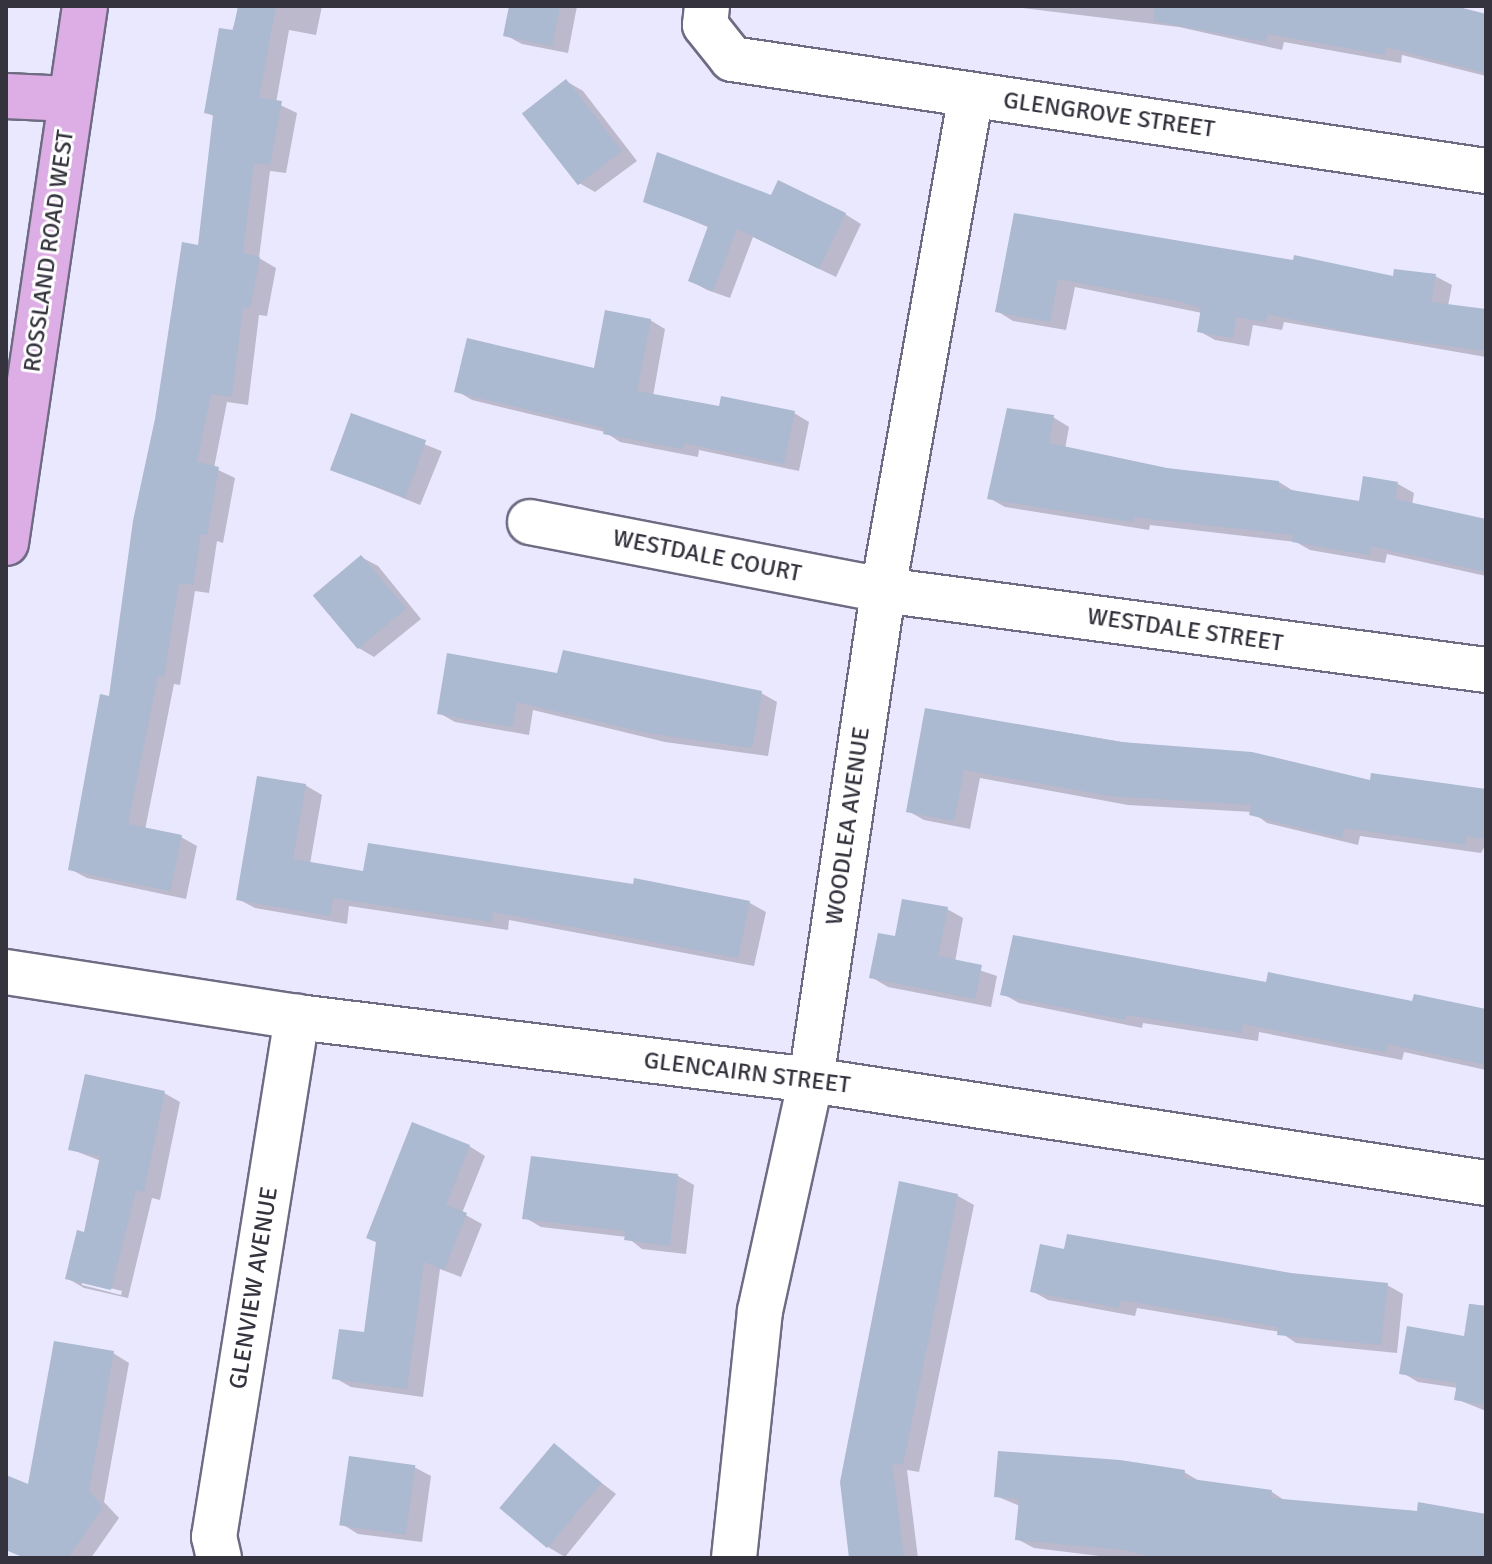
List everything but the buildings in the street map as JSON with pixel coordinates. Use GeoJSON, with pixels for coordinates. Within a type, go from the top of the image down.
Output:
{"type":"FeatureCollection","features":[{"type":"Feature","properties":{"kind":"main road","name":"ROSSLAND ROAD WEST"},"geometry":{"type":"LineString","coordinates":[[6,543],[85,6]]}},
{"type":"Feature","properties":{"kind":"main road"},"geometry":{"type":"LineString","coordinates":[[6,96],[70,99]]}},
{"type":"Feature","properties":{"kind":"street","name":"GLENGROVE STREET"},"geometry":{"type":"LineString","coordinates":[[707,6],[705,25],[732,59],[1486,171]]}},
{"type":"Feature","properties":{"kind":"street","name":"WOODLEA AVENUE"},"geometry":{"type":"LineString","coordinates":[[734,1558],[760,1311],[811,1080],[883,590],[971,95]]}},
{"type":"Feature","properties":{"kind":"street","name":"WESTDALE COURT"},"geometry":{"type":"LineString","coordinates":[[530,522],[883,590]]}},
{"type":"Feature","properties":{"kind":"street","name":"WESTDALE STREET"},"geometry":{"type":"LineString","coordinates":[[883,590],[1486,670]]}},
{"type":"Feature","properties":{"kind":"street","name":"GLENCAIRN STREET"},"geometry":{"type":"LineString","coordinates":[[6,972],[297,1017],[811,1080],[1486,1183]]}},
{"type":"Feature","properties":{"kind":"street","name":"GLENVIEW AVENUE"},"geometry":{"type":"LineString","coordinates":[[219,1558],[214,1537],[297,1017]]}}]}
